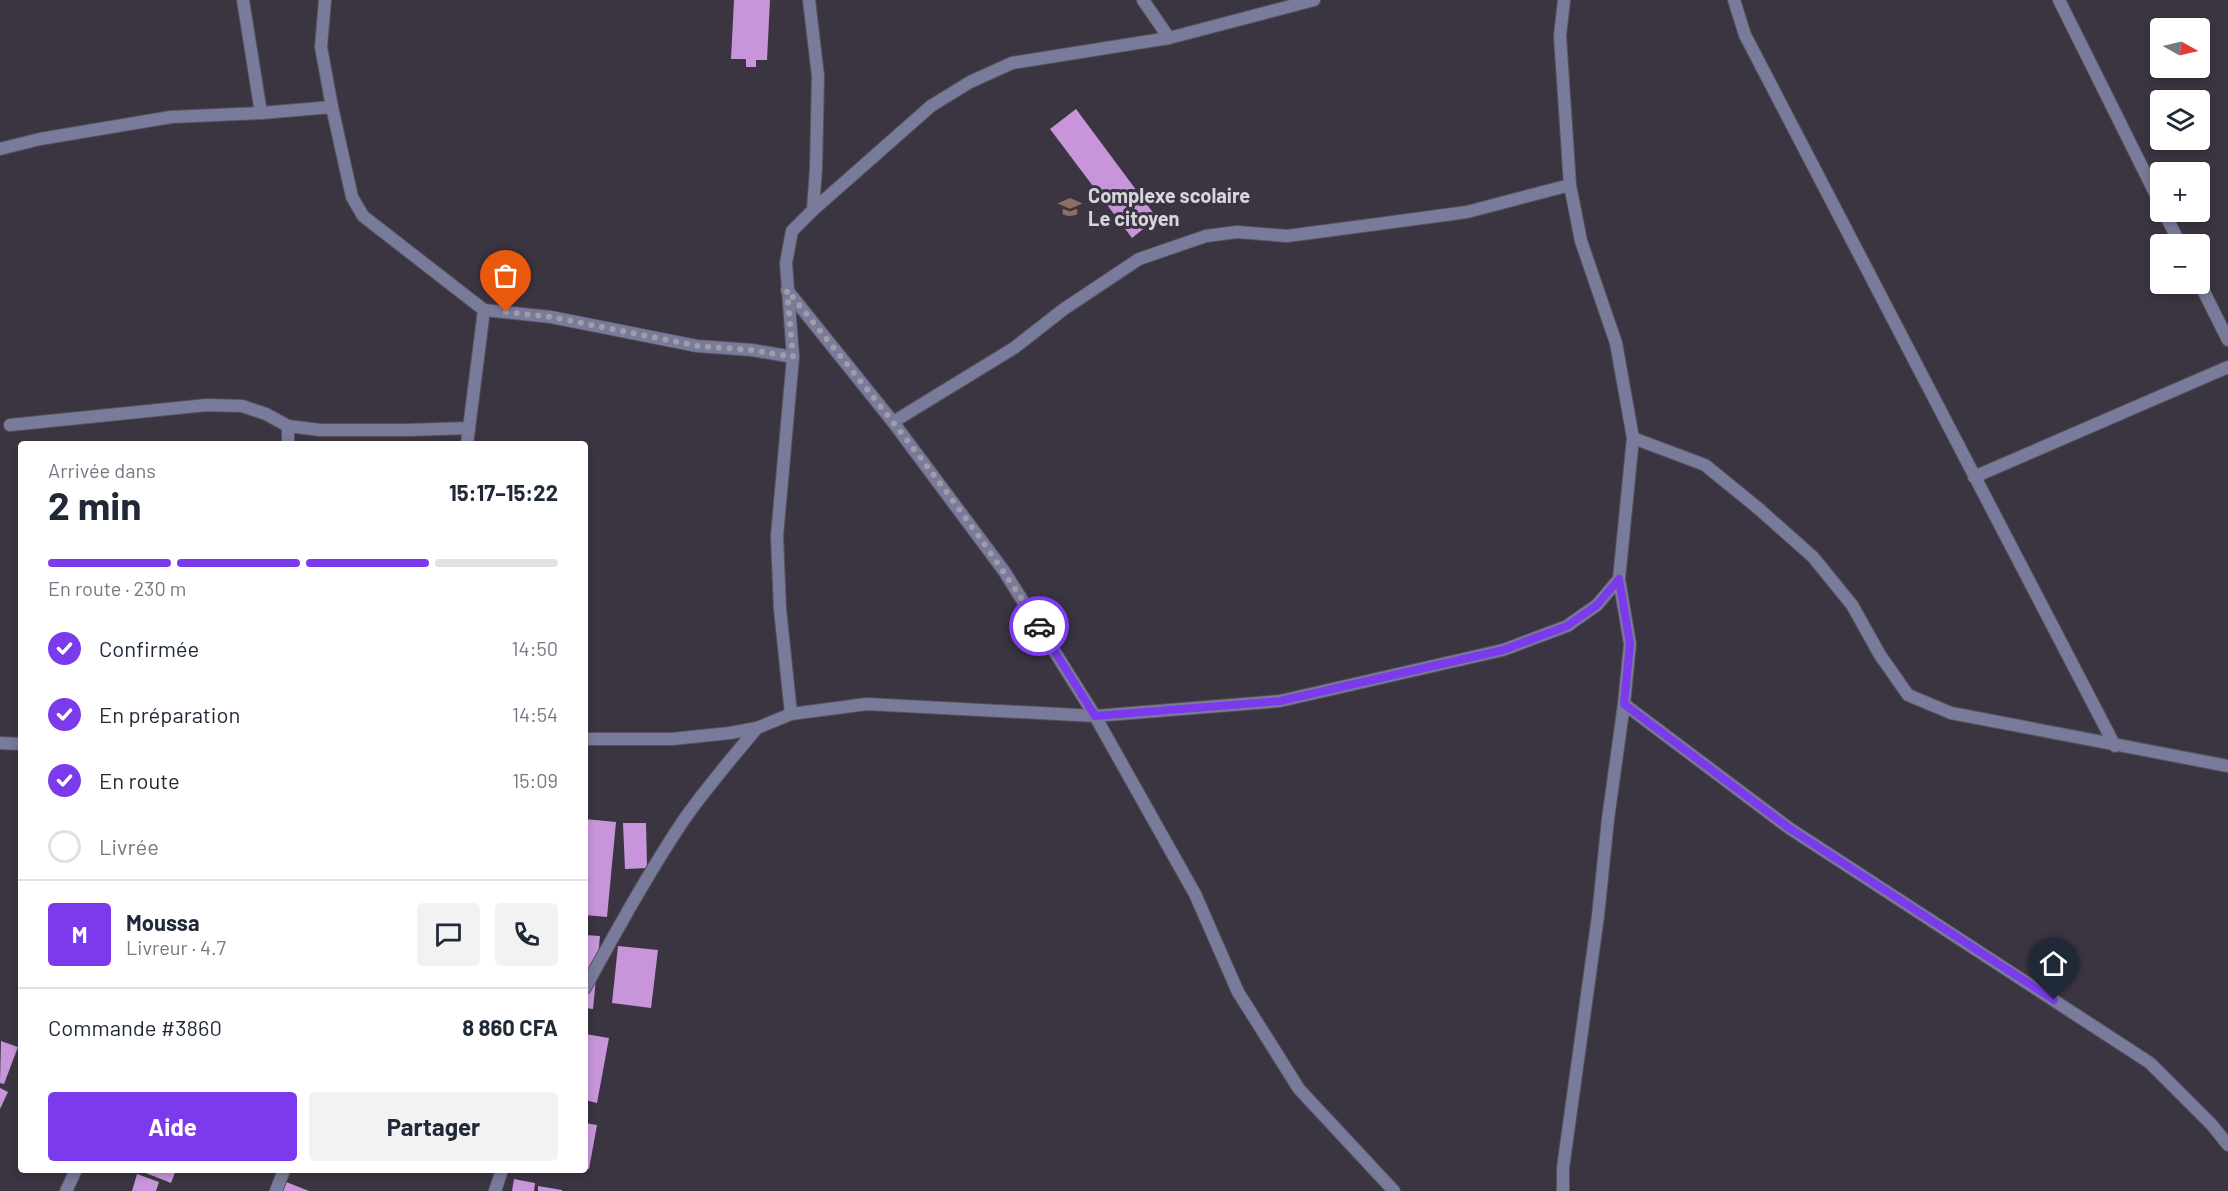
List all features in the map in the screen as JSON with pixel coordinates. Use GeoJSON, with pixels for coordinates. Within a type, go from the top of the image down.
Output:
{"type":"FeatureCollection","features":[{"type":"Feature","properties":{"kind":"street"},"geometry":{"type":"LineString","coordinates":[[243,0],[261,113]]}},
{"type":"Feature","properties":{"kind":"street"},"geometry":{"type":"LineString","coordinates":[[325,0],[321,47],[352,197],[357,208],[363,216],[484,310],[551,317],[698,346],[752,350],[793,357]]}},
{"type":"Feature","properties":{"kind":"street"},"geometry":{"type":"LineString","coordinates":[[809,0],[818,76],[813,210]]}},
{"type":"Feature","properties":{"kind":"street"},"geometry":{"type":"LineString","coordinates":[[1143,0],[1169,38]]}},
{"type":"Feature","properties":{"kind":"street"},"geometry":{"type":"LineString","coordinates":[[791,714],[780,609],[777,536],[793,357],[786,263],[792,231],[931,106],[970,82],[1012,63],[1169,38],[1314,0]]}},
{"type":"Feature","properties":{"kind":"street"},"geometry":{"type":"LineString","coordinates":[[1563,1191],[1563,1168],[1598,916],[1630,644],[1619,579],[1634,438],[1616,343],[1581,241],[1570,185],[1560,36],[1564,0]]}},
{"type":"Feature","properties":{"kind":"street"},"geometry":{"type":"LineString","coordinates":[[1734,0],[1745,35],[2115,746]]}},
{"type":"Feature","properties":{"kind":"street"},"geometry":{"type":"LineString","coordinates":[[2059,0],[2150,183]]}},
{"type":"Feature","properties":{"kind":"street"},"geometry":{"type":"LineString","coordinates":[[0,149],[40,139],[171,117],[332,107]]}},
{"type":"Feature","properties":{"kind":"street"},"geometry":{"type":"LineString","coordinates":[[893,422],[1014,348],[1064,309],[1139,259],[1216,234],[1237,232],[1287,236],[1467,212],[1570,185]]}},
{"type":"Feature","properties":{"kind":"street"},"geometry":{"type":"LineString","coordinates":[[787,290],[893,422],[1004,571],[1095,716],[1194,894],[1238,992],[1299,1089],[1394,1191]]}},
{"type":"Feature","properties":{"kind":"street"},"geometry":{"type":"LineString","coordinates":[[2205,294],[2228,340]]}},
{"type":"Feature","properties":{"kind":"street"},"geometry":{"type":"LineString","coordinates":[[467,441],[484,310]]}},
{"type":"Feature","properties":{"kind":"street"},"geometry":{"type":"LineString","coordinates":[[1974,477],[2228,367]]}},
{"type":"Feature","properties":{"kind":"street"},"geometry":{"type":"LineString","coordinates":[[10,425],[207,405],[242,406],[266,414],[288,426],[320,430],[469,428]]}},
{"type":"Feature","properties":{"kind":"street"},"geometry":{"type":"LineString","coordinates":[[288,426],[288,441]]}},
{"type":"Feature","properties":{"kind":"street"},"geometry":{"type":"LineString","coordinates":[[1634,438],[1705,465],[1814,557],[1852,605],[1880,655],[1908,695],[1951,713],[2228,766]]}},
{"type":"Feature","properties":{"kind":"street"},"geometry":{"type":"LineString","coordinates":[[588,739],[672,739],[730,733],[758,728],[791,714],[867,704],[1095,716],[1280,701],[1503,650],[1567,626],[1597,605],[1619,579]]}},
{"type":"Feature","properties":{"kind":"street"},"geometry":{"type":"LineString","coordinates":[[1624,704],[1789,828],[2150,1064],[2212,1125],[2228,1145]]}},
{"type":"Feature","properties":{"kind":"street"},"geometry":{"type":"LineString","coordinates":[[588,982],[623,918],[683,821],[726,763],[758,728]]}},
{"type":"Feature","properties":{"kind":"street"},"geometry":{"type":"LineString","coordinates":[[0,743],[18,744]]}},
{"type":"Feature","properties":{"kind":"street"},"geometry":{"type":"LineString","coordinates":[[66,1191],[75,1173]]}},
{"type":"Feature","properties":{"kind":"street"},"geometry":{"type":"LineString","coordinates":[[276,1191],[283,1173]]}},
{"type":"Feature","properties":{"kind":"street"},"geometry":{"type":"LineString","coordinates":[[495,1191],[501,1173]]}},
{"type":"Feature","properties":{"kind":"building"},"geometry":{"type":"Polygon","coordinates":[[[734,0],[770,0],[767,60],[756,60],[756,67],[746,67],[746,59],[731,59],[734,0]]]}},
{"type":"Feature","properties":{"kind":"building"},"geometry":{"type":"Polygon","coordinates":[[[1076,109],[1157,218],[1132,238],[1050,129],[1076,109]]]}},
{"type":"Feature","properties":{"kind":"building"},"geometry":{"type":"Polygon","coordinates":[[[588,819],[616,822],[607,917],[588,915],[588,819]]]}},
{"type":"Feature","properties":{"kind":"building"},"geometry":{"type":"Polygon","coordinates":[[[623,823],[646,823],[647,868],[625,869],[623,823]]]}},
{"type":"Feature","properties":{"kind":"building"},"geometry":{"type":"Polygon","coordinates":[[[588,935],[600,936],[593,1009],[588,1008],[588,935]]]}},
{"type":"Feature","properties":{"kind":"building"},"geometry":{"type":"Polygon","coordinates":[[[618,946],[658,950],[651,1008],[612,1003],[618,946]]]}},
{"type":"Feature","properties":{"kind":"building"},"geometry":{"type":"Polygon","coordinates":[[[588,1034],[609,1038],[597,1103],[588,1101],[588,1034]]]}},
{"type":"Feature","properties":{"kind":"building"},"geometry":{"type":"Polygon","coordinates":[[[1,1041],[18,1047],[4,1084],[0,1083],[1,1041]]]}},
{"type":"Feature","properties":{"kind":"building"},"geometry":{"type":"Polygon","coordinates":[[[0,1088],[8,1092],[0,1109],[0,1088]]]}},
{"type":"Feature","properties":{"kind":"building"},"geometry":{"type":"Polygon","coordinates":[[[588,1124],[597,1125],[588,1169],[588,1124]]]}},
{"type":"Feature","properties":{"kind":"building"},"geometry":{"type":"Polygon","coordinates":[[[146,1173],[175,1173],[171,1183],[146,1173]]]}},
{"type":"Feature","properties":{"kind":"building"},"geometry":{"type":"Polygon","coordinates":[[[137,1174],[159,1182],[156,1191],[132,1191],[137,1174]]]}},
{"type":"Feature","properties":{"kind":"building"},"geometry":{"type":"Polygon","coordinates":[[[514,1179],[535,1183],[534,1191],[512,1191],[514,1179]]]}},
{"type":"Feature","properties":{"kind":"building"},"geometry":{"type":"Polygon","coordinates":[[[281,1180],[309,1191],[277,1191],[281,1180]]]}},
{"type":"Feature","properties":{"kind":"building"},"geometry":{"type":"Polygon","coordinates":[[[538,1186],[562,1190],[562,1191],[538,1191],[538,1186]]]}},
{"type":"Feature","properties":{"kind":"way so far"},"geometry":{"type":"LineString","coordinates":[[506,312],[551,317],[698,346],[752,350],[793,357],[787,290],[893,422],[1004,571],[1039,626]]}},
{"type":"Feature","properties":{"kind":"place","name":"Complexe scolaire Le citoyen"},"geometry":{"type":"Point","coordinates":[1070,207]}},
{"type":"Feature","properties":{"kind":"route"},"geometry":{"type":"LineString","coordinates":[[1039,626],[1095,716],[1280,701],[1503,650],[1567,626],[1597,605],[1619,579],[1630,644],[1624,704],[1789,828],[2054,1000]]}}]}
